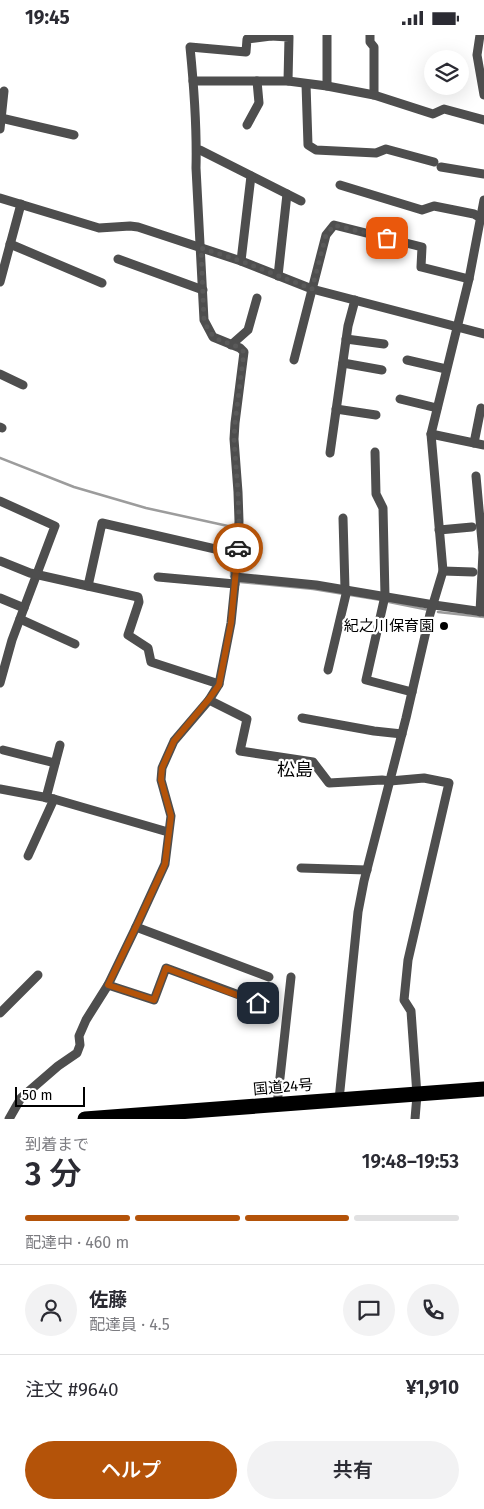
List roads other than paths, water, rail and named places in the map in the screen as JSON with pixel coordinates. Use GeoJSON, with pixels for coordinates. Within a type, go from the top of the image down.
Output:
{"type":"FeatureCollection","features":[{"type":"Feature","properties":{"kind":"highway","name":"国道24号"},"geometry":{"type":"LineString","coordinates":[[86,1119],[484,1089]]}},
{"type":"Feature","properties":{"kind":"street"},"geometry":{"type":"LineString","coordinates":[[327,35],[327,86]]}},
{"type":"Feature","properties":{"kind":"street"},"geometry":{"type":"LineString","coordinates":[[370,35],[370,42],[374,47],[374,95]]}},
{"type":"Feature","properties":{"kind":"street"},"geometry":{"type":"LineString","coordinates":[[480,35],[477,55],[484,95]]}},
{"type":"Feature","properties":{"kind":"street"},"geometry":{"type":"LineString","coordinates":[[9,1119],[21,1098],[58,1066],[77,1053],[80,1045],[79,1036],[86,1020],[108,985],[165,864],[171,816],[161,780],[162,768],[174,741],[219,685],[231,623],[235,580],[233,553],[239,521],[234,439],[244,352],[240,348],[213,337],[204,320],[190,47],[246,52],[247,39],[289,36],[288,81]]}},
{"type":"Feature","properties":{"kind":"street"},"geometry":{"type":"LineString","coordinates":[[193,81],[288,81],[327,86],[374,95],[432,114],[444,109],[484,120]]}},
{"type":"Feature","properties":{"kind":"street"},"geometry":{"type":"LineString","coordinates":[[247,125],[259,103],[257,81]]}},
{"type":"Feature","properties":{"kind":"street"},"geometry":{"type":"LineString","coordinates":[[306,84],[308,145],[316,150],[376,153],[386,149],[438,164],[484,174]]}},
{"type":"Feature","properties":{"kind":"street"},"geometry":{"type":"LineString","coordinates":[[0,129],[4,91]]}},
{"type":"Feature","properties":{"kind":"street"},"geometry":{"type":"LineString","coordinates":[[1,118],[74,135]]}},
{"type":"Feature","properties":{"kind":"street"},"geometry":{"type":"LineString","coordinates":[[200,150],[301,201]]}},
{"type":"Feature","properties":{"kind":"street"},"geometry":{"type":"LineString","coordinates":[[241,261],[251,176]]}},
{"type":"Feature","properties":{"kind":"street"},"geometry":{"type":"LineString","coordinates":[[340,185],[422,210],[434,206],[474,214],[483,218]]}},
{"type":"Feature","properties":{"kind":"street"},"geometry":{"type":"LineString","coordinates":[[278,275],[287,194]]}},
{"type":"Feature","properties":{"kind":"street"},"geometry":{"type":"LineString","coordinates":[[0,198],[99,228],[138,227],[241,261],[312,289],[484,334]]}},
{"type":"Feature","properties":{"kind":"street"},"geometry":{"type":"LineString","coordinates":[[339,1100],[358,912],[443,571],[431,434],[483,218],[484,200]]}},
{"type":"Feature","properties":{"kind":"street"},"geometry":{"type":"LineString","coordinates":[[0,282],[6,248],[21,205]]}},
{"type":"Feature","properties":{"kind":"street"},"geometry":{"type":"LineString","coordinates":[[294,360],[326,235],[334,225],[422,247],[421,267],[469,279]]}},
{"type":"Feature","properties":{"kind":"street"},"geometry":{"type":"LineString","coordinates":[[6,248],[102,283]]}},
{"type":"Feature","properties":{"kind":"street"},"geometry":{"type":"LineString","coordinates":[[118,259],[203,290]]}},
{"type":"Feature","properties":{"kind":"street"},"geometry":{"type":"LineString","coordinates":[[231,345],[248,330],[257,298]]}},
{"type":"Feature","properties":{"kind":"street"},"geometry":{"type":"LineString","coordinates":[[330,453],[348,326],[355,300]]}},
{"type":"Feature","properties":{"kind":"street"},"geometry":{"type":"LineString","coordinates":[[346,339],[384,344]]}},
{"type":"Feature","properties":{"kind":"street"},"geometry":{"type":"LineString","coordinates":[[407,360],[446,369]]}},
{"type":"Feature","properties":{"kind":"street"},"geometry":{"type":"LineString","coordinates":[[343,363],[382,370]]}},
{"type":"Feature","properties":{"kind":"street"},"geometry":{"type":"LineString","coordinates":[[0,374],[24,385]]}},
{"type":"Feature","properties":{"kind":"street"},"geometry":{"type":"LineString","coordinates":[[400,399],[437,408]]}},
{"type":"Feature","properties":{"kind":"street"},"geometry":{"type":"LineString","coordinates":[[474,443],[481,408]]}},
{"type":"Feature","properties":{"kind":"street"},"geometry":{"type":"LineString","coordinates":[[336,409],[376,415]]}},
{"type":"Feature","properties":{"kind":"street"},"geometry":{"type":"LineString","coordinates":[[431,434],[484,445]]}},
{"type":"Feature","properties":{"kind":"street"},"geometry":{"type":"LineString","coordinates":[[375,452],[376,494],[383,508],[384,600],[366,680],[412,692]]}},
{"type":"Feature","properties":{"kind":"street"},"geometry":{"type":"LineString","coordinates":[[158,577],[316,585],[384,600],[482,612],[483,552],[476,476]]}},
{"type":"Feature","properties":{"kind":"street"},"geometry":{"type":"LineString","coordinates":[[0,501],[56,526],[12,640],[0,683]]}},
{"type":"Feature","properties":{"kind":"street"},"geometry":{"type":"LineString","coordinates":[[328,670],[346,592],[343,517]]}},
{"type":"Feature","properties":{"kind":"street"},"geometry":{"type":"LineString","coordinates":[[88,586],[102,523],[233,553]]}},
{"type":"Feature","properties":{"kind":"street"},"geometry":{"type":"LineString","coordinates":[[439,530],[472,527]]}},
{"type":"Feature","properties":{"kind":"street"},"geometry":{"type":"LineString","coordinates":[[0,561],[37,575],[138,597],[139,602],[128,635],[148,647],[151,662],[219,685]]}},
{"type":"Feature","properties":{"kind":"street"},"geometry":{"type":"LineString","coordinates":[[443,571],[473,572]]}},
{"type":"Feature","properties":{"kind":"street"},"geometry":{"type":"LineString","coordinates":[[0,598],[24,608]]}},
{"type":"Feature","properties":{"kind":"street"},"geometry":{"type":"LineString","coordinates":[[20,619],[75,644]]}},
{"type":"Feature","properties":{"kind":"street"},"geometry":{"type":"LineString","coordinates":[[209,699],[247,719],[240,751],[313,762],[329,783],[424,778],[449,783],[408,960],[404,1000],[411,1011],[417,1095],[416,1119]]}},
{"type":"Feature","properties":{"kind":"street"},"geometry":{"type":"LineString","coordinates":[[302,718],[402,735]]}},
{"type":"Feature","properties":{"kind":"street"},"geometry":{"type":"LineString","coordinates":[[28,856],[50,799],[60,745]]}},
{"type":"Feature","properties":{"kind":"street"},"geometry":{"type":"LineString","coordinates":[[2,750],[56,763]]}},
{"type":"Feature","properties":{"kind":"street"},"geometry":{"type":"LineString","coordinates":[[0,789],[50,799],[168,833]]}},
{"type":"Feature","properties":{"kind":"street"},"geometry":{"type":"LineString","coordinates":[[301,869],[367,870]]}},
{"type":"Feature","properties":{"kind":"street"},"geometry":{"type":"LineString","coordinates":[[136,927],[269,977]]}},
{"type":"Feature","properties":{"kind":"street"},"geometry":{"type":"LineString","coordinates":[[108,985],[154,1000],[166,968],[258,1003]]}},
{"type":"Feature","properties":{"kind":"street"},"geometry":{"type":"LineString","coordinates":[[0,1013],[38,975]]}},
{"type":"Feature","properties":{"kind":"street"},"geometry":{"type":"LineString","coordinates":[[277,1105],[291,977]]}},
{"type":"Feature","properties":{"kind":"waterway"},"geometry":{"type":"LineString","coordinates":[[0,458],[74,487],[146,508],[228,526],[233,530],[232,550]]}},
{"type":"Feature","properties":{"kind":"waterway"},"geometry":{"type":"LineString","coordinates":[[232,555],[231,576],[233,578]]}},
{"type":"Feature","properties":{"kind":"waterway"},"geometry":{"type":"LineString","coordinates":[[240,582],[313,589],[381,600]]}},
{"type":"Feature","properties":{"kind":"waterway"},"geometry":{"type":"LineString","coordinates":[[389,602],[429,610]]}},
{"type":"Feature","properties":{"kind":"waterway"},"geometry":{"type":"LineString","coordinates":[[438,612],[484,617]]}},
{"type":"Feature","properties":{"kind":"place","name":"紀之川保育園"},"geometry":{"type":"Point","coordinates":[444,626]}},
{"type":"Feature","properties":{"kind":"district","name":"松島"},"geometry":{"type":"Point","coordinates":[295,770]}}]}
